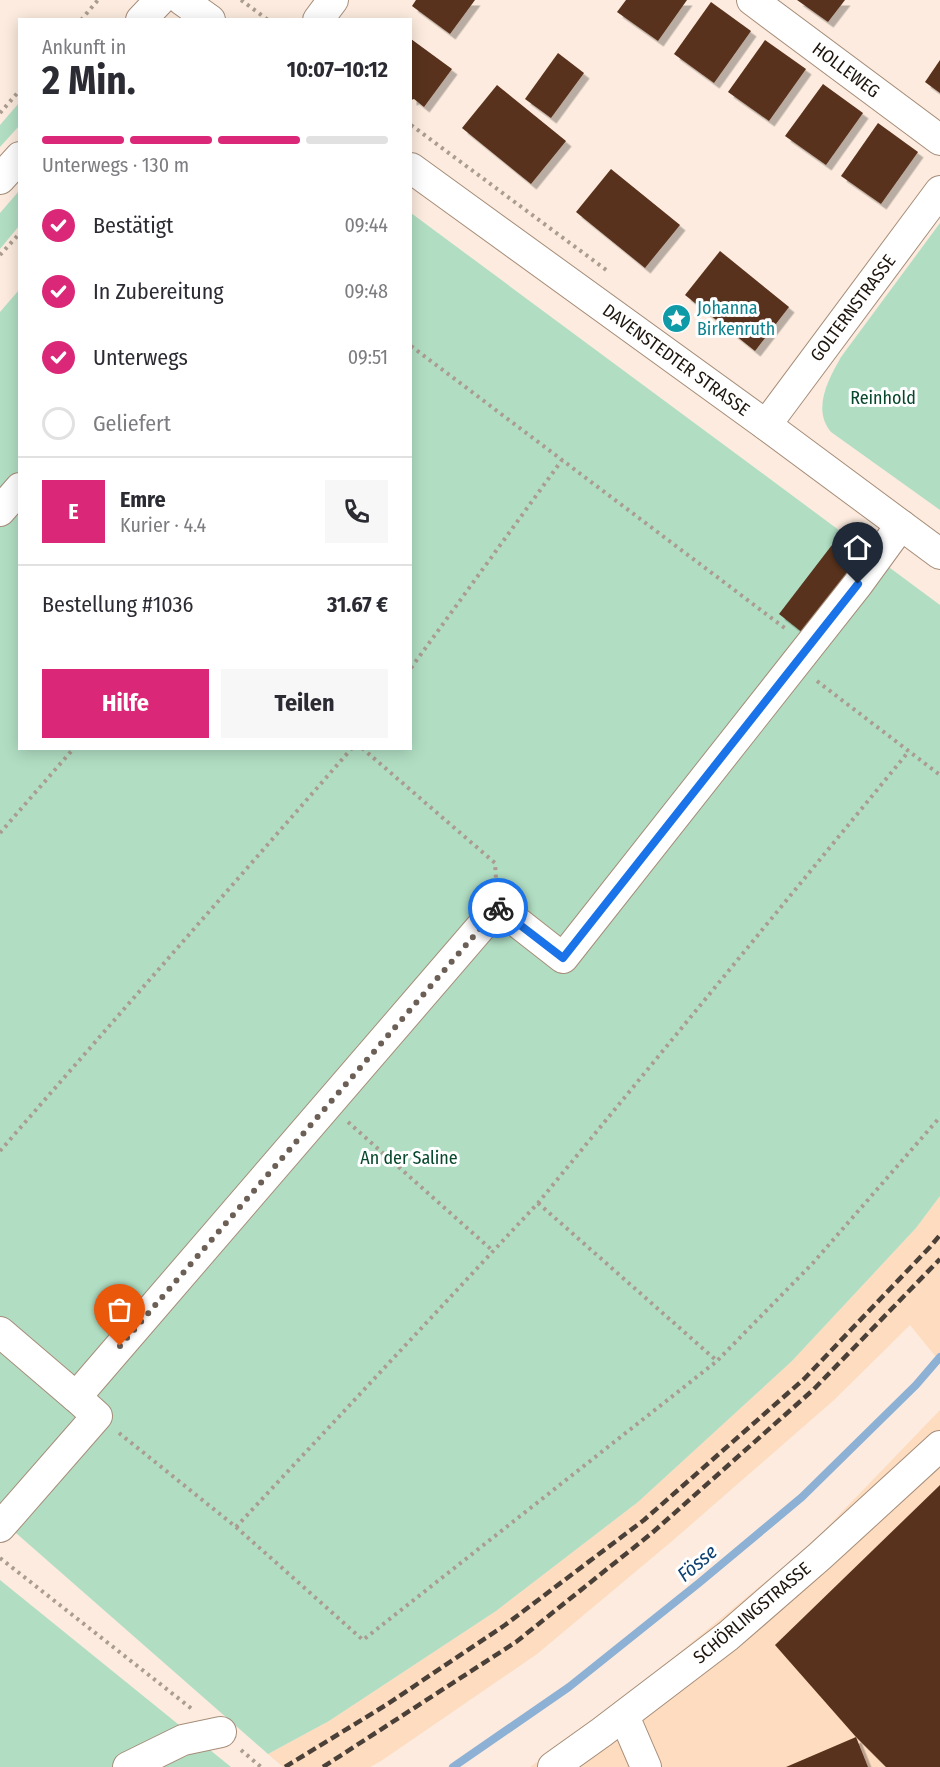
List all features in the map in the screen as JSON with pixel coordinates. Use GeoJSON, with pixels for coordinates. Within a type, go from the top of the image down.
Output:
{"type":"FeatureCollection","features":[{"type":"Feature","properties":{"kind":"street"},"geometry":{"type":"LineString","coordinates":[[143,18],[160,0]]}},
{"type":"Feature","properties":{"kind":"street"},"geometry":{"type":"LineString","coordinates":[[182,0],[207,18]]}},
{"type":"Feature","properties":{"kind":"street"},"geometry":{"type":"LineString","coordinates":[[320,18],[333,0]]}},
{"type":"Feature","properties":{"kind":"street","name":"HOLLEWEG"},"geometry":{"type":"LineString","coordinates":[[752,0],[940,140]]}},
{"type":"Feature","properties":{"kind":"street"},"geometry":{"type":"LineString","coordinates":[[0,179],[18,159]]}},
{"type":"Feature","properties":{"kind":"street","name":"DAVENSTEDTER STRASSE"},"geometry":{"type":"LineString","coordinates":[[412,169],[940,554]]}},
{"type":"Feature","properties":{"kind":"street","name":"GOLTERNSTRASSE"},"geometry":{"type":"LineString","coordinates":[[766,425],[940,191]]}},
{"type":"Feature","properties":{"kind":"street"},"geometry":{"type":"LineString","coordinates":[[0,511],[18,490]]}},
{"type":"Feature","properties":{"kind":"street"},"geometry":{"type":"LineString","coordinates":[[0,1527],[86,1406],[328,1105],[498,908],[563,958],[802,655],[901,525]]}},
{"type":"Feature","properties":{"kind":"street"},"geometry":{"type":"LineString","coordinates":[[0,1332],[86,1406]]}},
{"type":"Feature","properties":{"kind":"street","name":"SCHÖRLINGSTRASSE"},"geometry":{"type":"LineString","coordinates":[[553,1767],[728,1636],[820,1556],[940,1446]]}},
{"type":"Feature","properties":{"kind":"street"},"geometry":{"type":"LineString","coordinates":[[624,1716],[646,1767]]}},
{"type":"Feature","properties":{"kind":"street"},"geometry":{"type":"LineString","coordinates":[[128,1767],[183,1740],[221,1732]]}},
{"type":"Feature","properties":{"kind":"path"},"geometry":{"type":"LineString","coordinates":[[83,18],[98,0]]}},
{"type":"Feature","properties":{"kind":"path"},"geometry":{"type":"LineString","coordinates":[[241,0],[265,18]]}},
{"type":"Feature","properties":{"kind":"path"},"geometry":{"type":"LineString","coordinates":[[0,113],[18,92]]}},
{"type":"Feature","properties":{"kind":"path"},"geometry":{"type":"LineString","coordinates":[[0,255],[18,235]]}},
{"type":"Feature","properties":{"kind":"path"},"geometry":{"type":"LineString","coordinates":[[412,347],[562,460],[802,655],[909,751],[940,775]]}},
{"type":"Feature","properties":{"kind":"path"},"geometry":{"type":"LineString","coordinates":[[412,667],[562,460]]}},
{"type":"Feature","properties":{"kind":"path"},"geometry":{"type":"LineString","coordinates":[[0,833],[72,750]]}},
{"type":"Feature","properties":{"kind":"path"},"geometry":{"type":"LineString","coordinates":[[0,1151],[350,750]]}},
{"type":"Feature","properties":{"kind":"path"},"geometry":{"type":"LineString","coordinates":[[364,750],[495,863],[498,908]]}},
{"type":"Feature","properties":{"kind":"path"},"geometry":{"type":"LineString","coordinates":[[236,1527],[538,1203],[909,751]]}},
{"type":"Feature","properties":{"kind":"path"},"geometry":{"type":"LineString","coordinates":[[328,1105],[493,1251]]}},
{"type":"Feature","properties":{"kind":"path"},"geometry":{"type":"LineString","coordinates":[[86,1406],[236,1527],[363,1640],[717,1361],[813,1263],[940,1117]]}},
{"type":"Feature","properties":{"kind":"path"},"geometry":{"type":"LineString","coordinates":[[538,1203],[717,1361]]}},
{"type":"Feature","properties":{"kind":"path"},"geometry":{"type":"LineString","coordinates":[[0,1558],[221,1732],[261,1767]]}},
{"type":"Feature","properties":{"kind":"shaded area"},"geometry":{"type":"Polygon","coordinates":[[[940,1196],[940,1362],[910,1325],[834,1400],[671,1542],[537,1654],[381,1761],[370,1767],[283,1767],[268,1754],[329,1721],[496,1611],[638,1502],[792,1361],[916,1228],[940,1196]]]}},
{"type":"Feature","properties":{"kind":"shaded area"},"geometry":{"type":"Polygon","coordinates":[[[940,1410],[940,1767],[530,1767],[609,1711],[812,1543],[940,1410]]]}},
{"type":"Feature","properties":{"kind":"green space"},"geometry":{"type":"Polygon","coordinates":[[[18,104],[18,127],[0,147],[0,125],[18,104]]]}},
{"type":"Feature","properties":{"kind":"green space"},"geometry":{"type":"Polygon","coordinates":[[[18,192],[18,227],[0,249],[0,213],[18,192]]]}},
{"type":"Feature","properties":{"kind":"green space","name":"An der Saline"},"geometry":{"type":"Polygon","coordinates":[[[412,214],[940,605],[940,1196],[916,1228],[792,1361],[638,1502],[496,1611],[329,1721],[268,1754],[0,1519],[0,312],[18,291],[18,750],[412,750],[412,214]]]}},
{"type":"Feature","properties":{"kind":"green space","name":"Reinhold"},"geometry":{"type":"Polygon","coordinates":[[[940,223],[940,510],[831,432],[825,423],[822,404],[831,375],[841,357],[940,223]]]}},
{"type":"Feature","properties":{"kind":"green space"},"geometry":{"type":"Polygon","coordinates":[[[0,1580],[231,1767],[0,1767],[0,1580]]]}},
{"type":"Feature","properties":{"kind":"building"},"geometry":{"type":"Polygon","coordinates":[[[416,0],[475,0],[450,34],[412,6],[416,0]]]}},
{"type":"Feature","properties":{"kind":"building"},"geometry":{"type":"Polygon","coordinates":[[[626,0],[687,0],[658,41],[617,12],[626,0]]]}},
{"type":"Feature","properties":{"kind":"building"},"geometry":{"type":"Polygon","coordinates":[[[797,0],[845,0],[828,22],[797,0]]]}},
{"type":"Feature","properties":{"kind":"building"},"geometry":{"type":"Polygon","coordinates":[[[711,2],[751,31],[714,83],[674,54],[711,2]]]}},
{"type":"Feature","properties":{"kind":"building"},"geometry":{"type":"Polygon","coordinates":[[[412,40],[452,69],[424,107],[412,100],[412,40]]]}},
{"type":"Feature","properties":{"kind":"building"},"geometry":{"type":"Polygon","coordinates":[[[765,40],[806,69],[769,121],[728,92],[765,40]]]}},
{"type":"Feature","properties":{"kind":"building"},"geometry":{"type":"Polygon","coordinates":[[[558,53],[584,73],[551,118],[525,99],[558,53]]]}},
{"type":"Feature","properties":{"kind":"building"},"geometry":{"type":"Polygon","coordinates":[[[940,60],[940,93],[925,82],[940,60]]]}},
{"type":"Feature","properties":{"kind":"building"},"geometry":{"type":"Polygon","coordinates":[[[823,84],[863,113],[826,165],[785,136],[823,84]]]}},
{"type":"Feature","properties":{"kind":"building"},"geometry":{"type":"Polygon","coordinates":[[[497,85],[566,141],[531,184],[462,128],[497,85]]]}},
{"type":"Feature","properties":{"kind":"building"},"geometry":{"type":"Polygon","coordinates":[[[878,123],[918,152],[881,204],[841,176],[878,123]]]}},
{"type":"Feature","properties":{"kind":"building"},"geometry":{"type":"Polygon","coordinates":[[[611,169],[680,225],[645,268],[576,212],[611,169]]]}},
{"type":"Feature","properties":{"kind":"building"},"geometry":{"type":"Polygon","coordinates":[[[720,251],[789,307],[755,351],[685,295],[720,251]]]}},
{"type":"Feature","properties":{"kind":"building"},"geometry":{"type":"Polygon","coordinates":[[[835,541],[860,559],[803,633],[779,614],[835,541]]]}},
{"type":"Feature","properties":{"kind":"building"},"geometry":{"type":"Polygon","coordinates":[[[940,1485],[940,1767],[886,1767],[856,1737],[775,1645],[940,1485]]]}},
{"type":"Feature","properties":{"kind":"building"},"geometry":{"type":"Polygon","coordinates":[[[856,1737],[868,1767],[786,1767],[856,1737]]]}},
{"type":"Feature","properties":{"kind":"waterway","name":"Fösse"},"geometry":{"type":"LineString","coordinates":[[453,1767],[569,1687],[802,1497],[916,1385],[940,1357]]}},
{"type":"Feature","properties":{"kind":"railway"},"geometry":{"type":"LineString","coordinates":[[285,1767],[386,1705],[505,1625],[644,1520],[804,1379],[940,1235]]}},
{"type":"Feature","properties":{"kind":"railway"},"geometry":{"type":"LineString","coordinates":[[323,1767],[516,1642],[652,1533],[813,1390],[940,1259]]}},
{"type":"Feature","properties":{"kind":"way so far"},"geometry":{"type":"LineString","coordinates":[[120,1346],[498,908]]}},
{"type":"Feature","properties":{"kind":"place","name":"Johanna Birkenruth"},"geometry":{"type":"Point","coordinates":[676,318]}},
{"type":"Feature","properties":{"kind":"route"},"geometry":{"type":"LineString","coordinates":[[498,908],[563,958],[858,584]]}}]}
